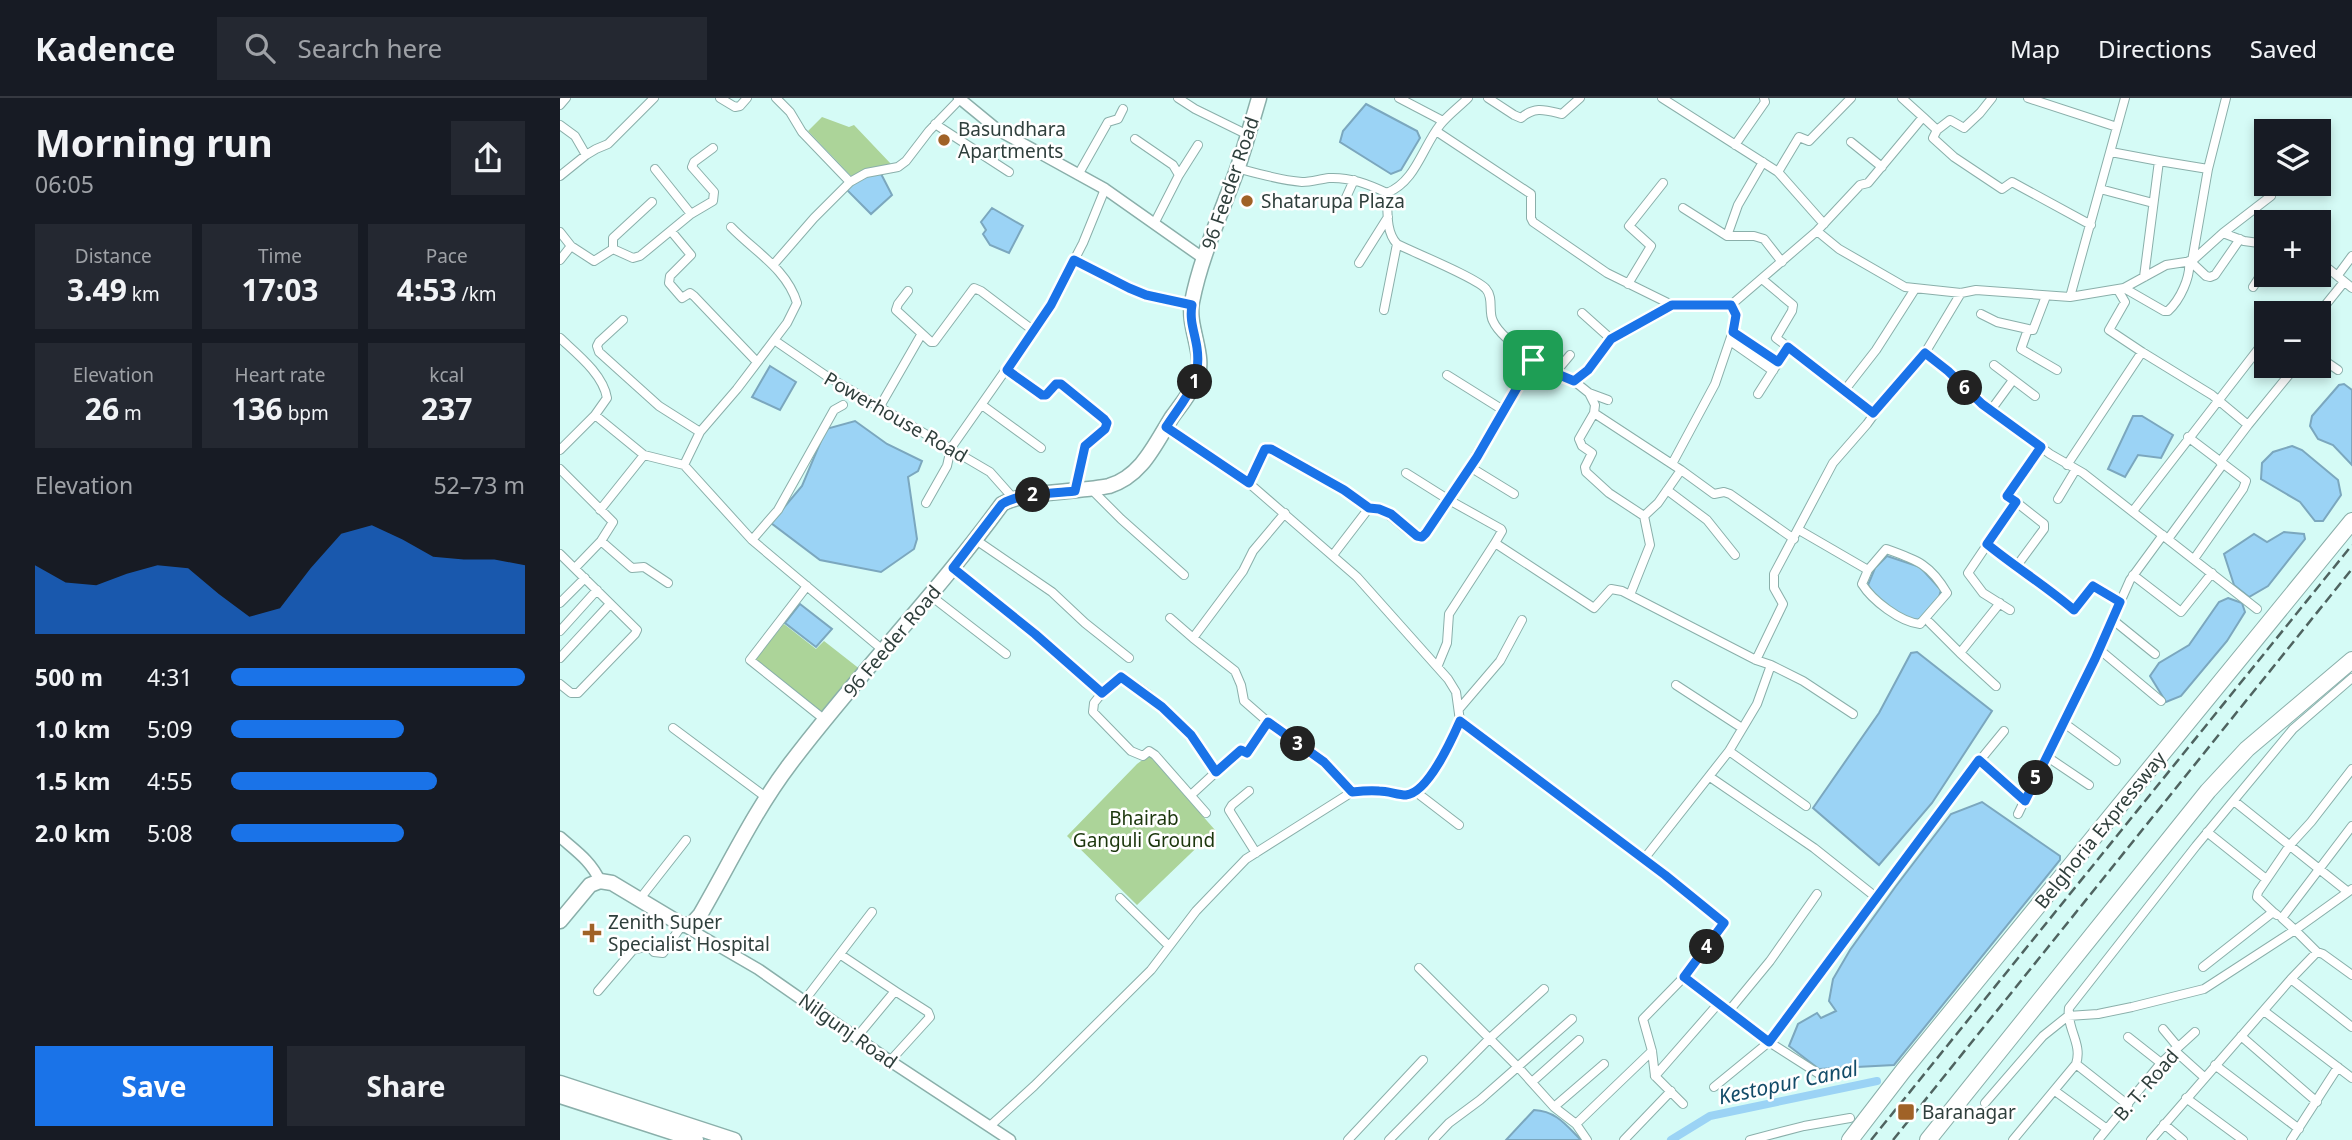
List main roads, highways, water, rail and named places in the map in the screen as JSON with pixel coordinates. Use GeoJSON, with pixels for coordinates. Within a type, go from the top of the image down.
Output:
{"type":"FeatureCollection","features":[{"type":"Feature","properties":{"kind":"highway","name":"Belghoria Expressway"},"geometry":{"type":"LineString","coordinates":[[1850,1140],[1903,1071],[2352,521]]}},
{"type":"Feature","properties":{"kind":"highway"},"geometry":{"type":"LineString","coordinates":[[1931,1137],[2208,791],[2248,749],[2352,660]]}},
{"type":"Feature","properties":{"kind":"main road","name":"96 Feeder Road"},"geometry":{"type":"LineString","coordinates":[[560,921],[590,886],[600,881],[612,883],[683,926],[692,924],[700,915],[788,766],[931,596],[1002,504],[1014,499],[1091,489],[1121,482],[1151,453],[1197,379],[1197,345],[1192,329],[1192,305],[1203,258],[1237,168],[1259,98]]}},
{"type":"Feature","properties":{"kind":"main road"},"geometry":{"type":"LineString","coordinates":[[560,1083],[734,1140]]}},
{"type":"Feature","properties":{"kind":"main road"},"geometry":{"type":"LineString","coordinates":[[560,1096],[696,1140]]}},
{"type":"Feature","properties":{"kind":"water"},"geometry":{"type":"Polygon","coordinates":[[[1366,104],[1417,131],[1420,138],[1401,170],[1391,174],[1340,142],[1343,131],[1366,104]]]}},
{"type":"Feature","properties":{"kind":"water"},"geometry":{"type":"Polygon","coordinates":[[[878,168],[892,195],[871,214],[846,189],[878,168]]]}},
{"type":"Feature","properties":{"kind":"water"},"geometry":{"type":"Polygon","coordinates":[[[992,208],[1023,226],[1009,253],[990,245],[983,234],[986,230],[981,222],[992,208]]]}},
{"type":"Feature","properties":{"kind":"water"},"geometry":{"type":"Polygon","coordinates":[[[770,366],[796,382],[780,410],[752,397],[770,366]]]}},
{"type":"Feature","properties":{"kind":"water"},"geometry":{"type":"Polygon","coordinates":[[[2344,384],[2352,390],[2352,465],[2333,445],[2318,439],[2310,426],[2312,416],[2339,385],[2344,384]]]}},
{"type":"Feature","properties":{"kind":"water"},"geometry":{"type":"Polygon","coordinates":[[[2133,416],[2142,416],[2173,435],[2161,458],[2138,455],[2125,477],[2108,469],[2133,416]]]}},
{"type":"Feature","properties":{"kind":"water"},"geometry":{"type":"Polygon","coordinates":[[[855,421],[887,444],[922,461],[918,471],[908,477],[917,539],[914,549],[881,572],[820,560],[771,523],[802,486],[826,429],[855,421]]]}},
{"type":"Feature","properties":{"kind":"water"},"geometry":{"type":"Polygon","coordinates":[[[2292,446],[2302,450],[2338,480],[2341,495],[2323,521],[2315,521],[2300,502],[2261,479],[2262,463],[2273,452],[2292,446]]]}},
{"type":"Feature","properties":{"kind":"water"},"geometry":{"type":"Polygon","coordinates":[[[2284,532],[2304,534],[2305,539],[2268,586],[2249,597],[2234,585],[2224,554],[2254,534],[2267,542],[2284,532]]]}},
{"type":"Feature","properties":{"kind":"water"},"geometry":{"type":"Polygon","coordinates":[[[1887,556],[1920,567],[1941,590],[1939,597],[1920,620],[1907,617],[1891,608],[1868,585],[1875,568],[1887,556]]]}},
{"type":"Feature","properties":{"kind":"water"},"geometry":{"type":"Polygon","coordinates":[[[2228,598],[2242,603],[2245,612],[2227,641],[2181,696],[2166,702],[2150,676],[2159,663],[2189,645],[2219,602],[2228,598]]]}},
{"type":"Feature","properties":{"kind":"water"},"geometry":{"type":"Polygon","coordinates":[[[800,604],[832,629],[816,647],[785,623],[800,604]]]}},
{"type":"Feature","properties":{"kind":"water"},"geometry":{"type":"Polygon","coordinates":[[[1917,652],[1992,711],[1932,803],[1879,865],[1813,808],[1879,713],[1911,653],[1917,652]]]}},
{"type":"Feature","properties":{"kind":"water"},"geometry":{"type":"Polygon","coordinates":[[[1982,802],[2060,856],[2060,860],[1894,1065],[1819,1069],[1789,1046],[1798,1024],[1817,1013],[1821,1018],[1836,1011],[1829,1001],[1833,979],[1850,950],[1951,814],[1982,802]]]}},
{"type":"Feature","properties":{"kind":"water"},"geometry":{"type":"Polygon","coordinates":[[[1534,1110],[1555,1116],[1581,1140],[1506,1140],[1534,1110]]]}},
{"type":"Feature","properties":{"kind":"waterway","name":"Kestopur Canal"},"geometry":{"type":"LineString","coordinates":[[1671,1140],[1710,1116],[1877,1081]]}},
{"type":"Feature","properties":{"kind":"railway"},"geometry":{"type":"LineString","coordinates":[[1871,1140],[2352,545]]}},
{"type":"Feature","properties":{"kind":"railway"},"geometry":{"type":"LineString","coordinates":[[1893,1140],[2352,569]]}},
{"type":"Feature","properties":{"kind":"place","name":"Basundhara Apartments"},"geometry":{"type":"Point","coordinates":[944,140]}},
{"type":"Feature","properties":{"kind":"place","name":"Shatarupa Plaza"},"geometry":{"type":"Point","coordinates":[1247,201]}},
{"type":"Feature","properties":{"kind":"place","name":"Zenith Super Specialist Hospital"},"geometry":{"type":"Point","coordinates":[592,933]}},
{"type":"Feature","properties":{"kind":"place","name":"Baranagar"},"geometry":{"type":"Point","coordinates":[1906,1112]}},
{"type":"Feature","properties":{"kind":"park label","name":"Bhairab Ganguli Ground"},"geometry":{"type":"Point","coordinates":[1144,829]}}]}
